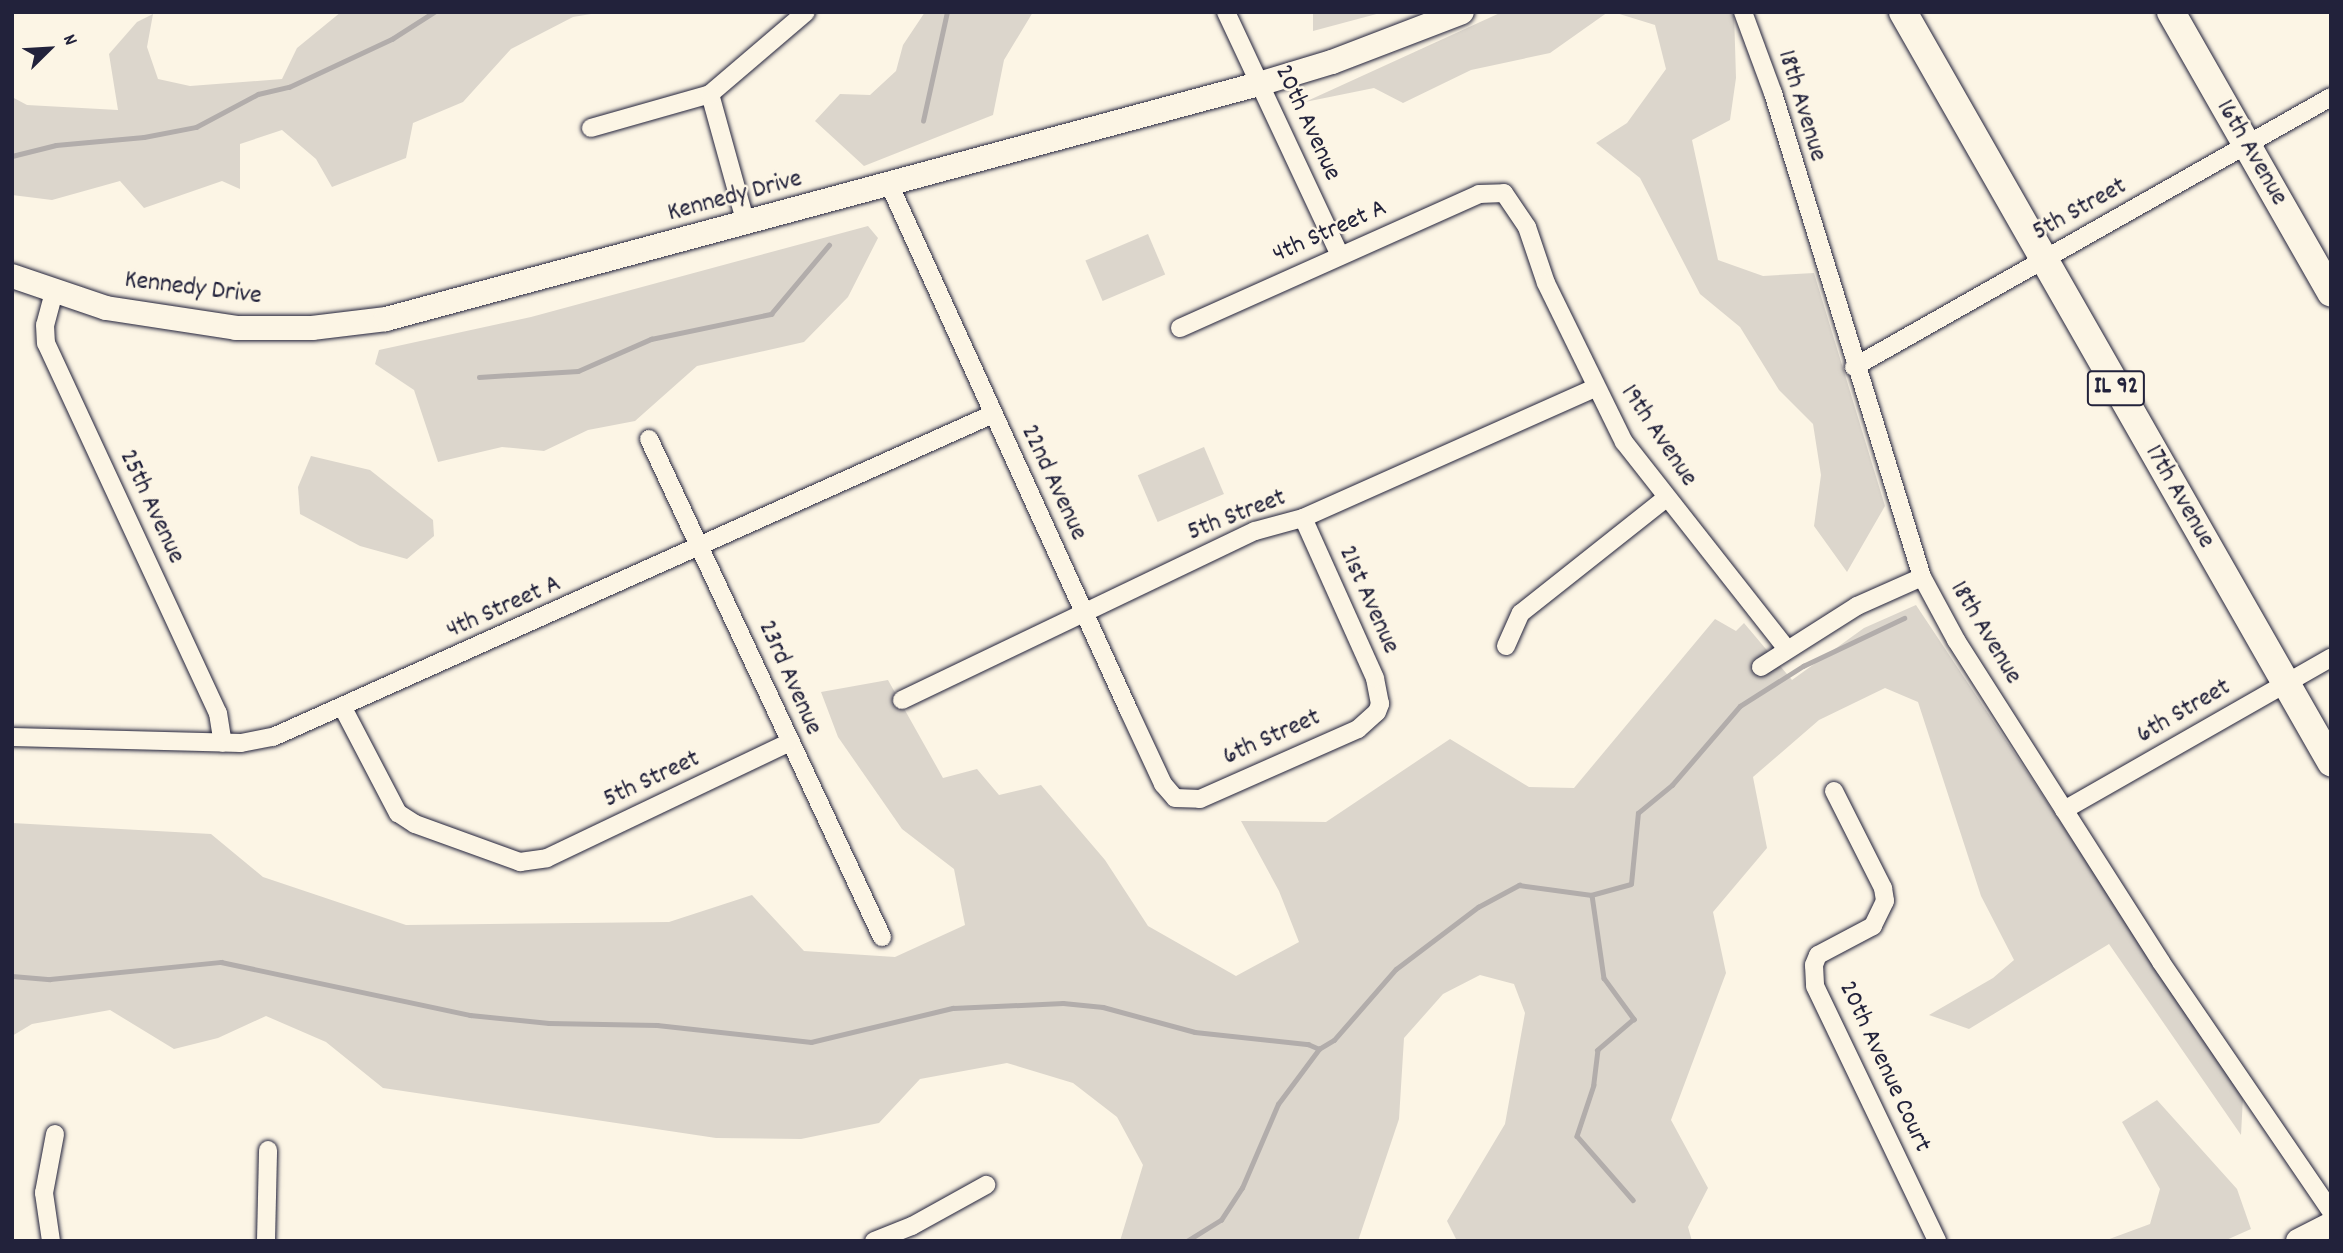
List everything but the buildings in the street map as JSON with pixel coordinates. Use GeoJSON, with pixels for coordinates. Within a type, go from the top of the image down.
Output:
{"type":"FeatureCollection","features":[{"type":"Feature","properties":{"kind":"main road","name":"17th Avenue"},"geometry":{"type":"LineString","coordinates":[[1903,12],[2331,762]]}},
{"type":"Feature","properties":{"kind":"main road","name":"16th Avenue"},"geometry":{"type":"LineString","coordinates":[[2171,12],[2331,293]]}},
{"type":"Feature","properties":{"kind":"street"},"geometry":{"type":"LineString","coordinates":[[591,128],[710,94],[806,12]]}},
{"type":"Feature","properties":{"kind":"street","name":"20th Avenue"},"geometry":{"type":"LineString","coordinates":[[1226,12],[1340,255]]}},
{"type":"Feature","properties":{"kind":"street","name":"Kennedy Drive"},"geometry":{"type":"LineString","coordinates":[[12,276],[54,292],[145,317],[236,328],[345,325],[432,310],[1259,84],[1332,62],[1461,12]]}},
{"type":"Feature","properties":{"kind":"street","name":"18th Avenue"},"geometry":{"type":"LineString","coordinates":[[1743,12],[1773,93],[1854,367],[1922,577],[2063,810],[2331,1210]]}},
{"type":"Feature","properties":{"kind":"street"},"geometry":{"type":"LineString","coordinates":[[710,94],[746,224]]}},
{"type":"Feature","properties":{"kind":"street","name":"5th Street"},"geometry":{"type":"LineString","coordinates":[[1854,367],[2331,97]]}},
{"type":"Feature","properties":{"kind":"street","name":"22nd Avenue"},"geometry":{"type":"LineString","coordinates":[[890,186],[1163,784],[1175,798]]}},
{"type":"Feature","properties":{"kind":"street","name":"4th Street A"},"geometry":{"type":"LineString","coordinates":[[1180,328],[1479,194],[1504,193]]}},
{"type":"Feature","properties":{"kind":"street","name":"19th Avenue"},"geometry":{"type":"LineString","coordinates":[[1504,193],[1527,227],[1546,283],[1595,388],[1624,442],[1666,499],[1787,649]]}},
{"type":"Feature","properties":{"kind":"street","name":"25th Avenue"},"geometry":{"type":"LineString","coordinates":[[54,292],[45,325],[46,343],[218,713],[223,743]]}},
{"type":"Feature","properties":{"kind":"street","name":"5th Street"},"geometry":{"type":"LineString","coordinates":[[902,699],[1255,531],[1303,519],[1595,388]]}},
{"type":"Feature","properties":{"kind":"street","name":"4th Street A"},"geometry":{"type":"LineString","coordinates":[[12,736],[223,743],[273,737],[700,548],[993,414]]}},
{"type":"Feature","properties":{"kind":"street","name":"23rd Avenue"},"geometry":{"type":"LineString","coordinates":[[649,439],[788,743],[882,937]]}},
{"type":"Feature","properties":{"kind":"street"},"geometry":{"type":"LineString","coordinates":[[1506,646],[1521,613],[1666,499]]}},
{"type":"Feature","properties":{"kind":"street","name":"21st Avenue"},"geometry":{"type":"LineString","coordinates":[[1303,519],[1375,678],[1380,704]]}},
{"type":"Feature","properties":{"kind":"street"},"geometry":{"type":"LineString","coordinates":[[1761,667],[1857,606],[1922,577]]}},
{"type":"Feature","properties":{"kind":"street","name":"6th Street"},"geometry":{"type":"LineString","coordinates":[[2063,810],[2331,658]]}},
{"type":"Feature","properties":{"kind":"street","name":"6th Street"},"geometry":{"type":"LineString","coordinates":[[1175,798],[1200,799],[1358,729],[1371,721],[1380,704]]}},
{"type":"Feature","properties":{"kind":"street","name":"5th Street"},"geometry":{"type":"LineString","coordinates":[[343,708],[394,807],[405,819],[520,862],[537,862],[788,743]]}},
{"type":"Feature","properties":{"kind":"street","name":"20th Avenue Court"},"geometry":{"type":"LineString","coordinates":[[1834,791],[1883,888],[1885,901],[1873,926],[1818,955],[1815,986],[1937,1241]]}},
{"type":"Feature","properties":{"kind":"street"},"geometry":{"type":"LineString","coordinates":[[51,1241],[44,1193],[55,1133]]}},
{"type":"Feature","properties":{"kind":"street"},"geometry":{"type":"LineString","coordinates":[[266,1241],[268,1150]]}},
{"type":"Feature","properties":{"kind":"street"},"geometry":{"type":"LineString","coordinates":[[874,1241],[912,1226],[986,1185]]}},
{"type":"Feature","properties":{"kind":"street"},"geometry":{"type":"LineString","coordinates":[[2298,1241],[2331,1224]]}},
{"type":"Feature","properties":{"kind":"shaded area"},"geometry":{"type":"Polygon","coordinates":[[[341,12],[603,12],[573,17],[511,49],[463,102],[413,123],[406,158],[332,187],[316,159],[282,130],[240,144],[240,189],[222,181],[144,208],[120,181],[52,200],[12,195],[12,97],[27,105],[118,110],[109,54],[137,22],[153,14],[147,47],[158,79],[190,86],[282,79],[297,48],[341,12]]]}},
{"type":"Feature","properties":{"kind":"shaded area"},"geometry":{"type":"Polygon","coordinates":[[[925,12],[1033,12],[1004,60],[993,115],[864,166],[815,121],[840,94],[870,95],[896,71],[903,45],[925,12]]]}},
{"type":"Feature","properties":{"kind":"shaded area"},"geometry":{"type":"Polygon","coordinates":[[[1313,12],[1384,12],[1313,31],[1313,12]]]}},
{"type":"Feature","properties":{"kind":"shaded area"},"geometry":{"type":"Polygon","coordinates":[[[1502,12],[1608,12],[1550,53],[1471,70],[1403,103],[1374,88],[1305,102],[1502,12]]]}},
{"type":"Feature","properties":{"kind":"shaded area"},"geometry":{"type":"Polygon","coordinates":[[[1613,12],[1734,12],[1736,78],[1730,120],[1692,140],[1718,260],[1763,276],[1814,273],[1885,506],[1847,572],[1814,526],[1821,475],[1813,424],[1779,390],[1740,327],[1700,294],[1640,178],[1596,143],[1627,123],[1666,69],[1655,25],[1613,12]]]}},
{"type":"Feature","properties":{"kind":"shaded area"},"geometry":{"type":"Polygon","coordinates":[[[868,226],[878,238],[848,297],[804,342],[697,366],[635,421],[588,430],[544,451],[502,447],[438,462],[414,390],[375,364],[379,350],[531,317],[868,226]]]}},
{"type":"Feature","properties":{"kind":"shaded area"},"geometry":{"type":"Polygon","coordinates":[[[1148,234],[1165,275],[1103,301],[1085,261],[1148,234]]]}},
{"type":"Feature","properties":{"kind":"shaded area"},"geometry":{"type":"Polygon","coordinates":[[[1204,447],[1224,494],[1158,522],[1138,475],[1204,447]]]}},
{"type":"Feature","properties":{"kind":"shaded area"},"geometry":{"type":"Polygon","coordinates":[[[311,456],[370,470],[433,520],[434,536],[407,559],[360,546],[300,514],[298,487],[311,456]]]}},
{"type":"Feature","properties":{"kind":"shaded area"},"geometry":{"type":"Polygon","coordinates":[[[1916,605],[2243,1097],[2241,1135],[2109,944],[1969,1029],[1929,1015],[1993,978],[2014,960],[1981,896],[1918,702],[1885,688],[1819,720],[1753,777],[1767,848],[1713,912],[1726,973],[1671,1120],[1708,1188],[1688,1227],[1692,1241],[1457,1241],[1447,1221],[1505,1124],[1525,1013],[1514,984],[1480,975],[1443,994],[1404,1038],[1399,1119],[1358,1241],[1120,1241],[1143,1165],[1117,1117],[1073,1083],[1007,1063],[920,1079],[879,1123],[801,1139],[716,1138],[383,1088],[326,1042],[266,1016],[218,1038],[174,1049],[110,1010],[32,1024],[12,1036],[12,823],[211,834],[263,877],[406,925],[669,922],[752,895],[804,951],[895,957],[965,925],[954,869],[902,829],[838,737],[821,692],[888,680],[943,778],[977,769],[999,795],[1041,785],[1105,860],[1148,926],[1236,976],[1299,942],[1279,891],[1241,821],[1326,822],[1450,739],[1529,787],[1574,788],[1715,619],[1736,631],[1744,623],[1792,680],[1864,628],[1916,605]]]}},
{"type":"Feature","properties":{"kind":"shaded area"},"geometry":{"type":"Polygon","coordinates":[[[2157,1100],[2237,1189],[2251,1229],[2224,1241],[2104,1241],[2150,1224],[2160,1189],[2122,1122],[2157,1100]]]}},
{"type":"Feature","properties":{"kind":"waterway"},"geometry":{"type":"LineString","coordinates":[[12,156],[56,145],[144,137],[196,127],[258,94],[289,87],[392,39],[434,12]]}},
{"type":"Feature","properties":{"kind":"waterway"},"geometry":{"type":"LineString","coordinates":[[923,121],[947,12]]}},
{"type":"Feature","properties":{"kind":"waterway"},"geometry":{"type":"LineString","coordinates":[[479,377],[578,371],[651,339],[771,314],[829,245]]}},
{"type":"Feature","properties":{"kind":"waterway"},"geometry":{"type":"LineString","coordinates":[[1187,1241],[1221,1220],[1242,1188],[1278,1104],[1319,1049],[1334,1040],[1396,969],[1478,907],[1519,885],[1591,895],[1631,884],[1638,813],[1672,785],[1740,706],[1803,666],[1904,618]]}},
{"type":"Feature","properties":{"kind":"waterway"},"geometry":{"type":"LineString","coordinates":[[1592,895],[1604,978],[1634,1019],[1598,1050],[1594,1085],[1577,1136],[1633,1200]]}},
{"type":"Feature","properties":{"kind":"waterway"},"geometry":{"type":"LineString","coordinates":[[12,976],[50,979],[221,962],[470,1015],[549,1023],[657,1025],[811,1042],[953,1008],[1063,1003],[1103,1007],[1195,1032],[1308,1044],[1319,1049]]}}]}
